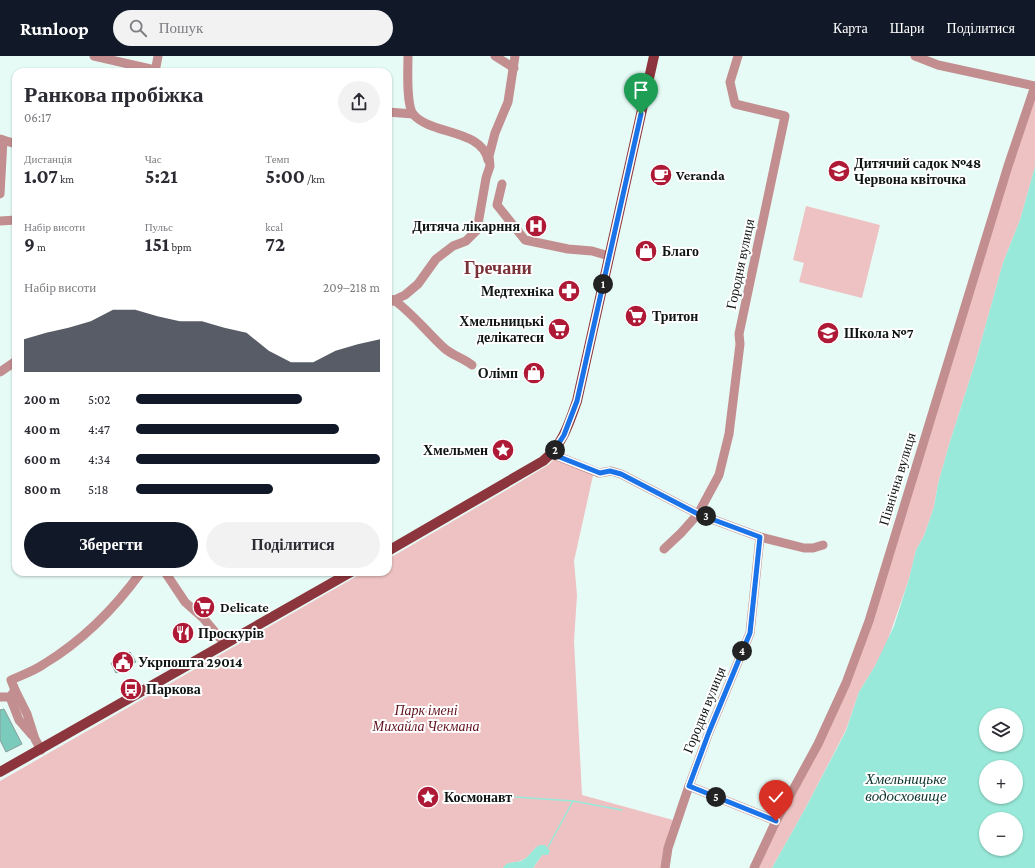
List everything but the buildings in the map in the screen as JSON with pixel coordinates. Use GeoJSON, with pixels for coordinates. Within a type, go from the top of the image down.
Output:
{"type":"FeatureCollection","features":[{"type":"Feature","properties":{"kind":"main road"},"geometry":{"type":"LineString","coordinates":[[392,549],[533,468],[552,454],[564,435],[577,401],[654,56]]}},
{"type":"Feature","properties":{"kind":"main road"},"geometry":{"type":"LineString","coordinates":[[0,772],[344,576]]}},
{"type":"Feature","properties":{"kind":"street"},"geometry":{"type":"LineString","coordinates":[[94,56],[143,68]]}},
{"type":"Feature","properties":{"kind":"street"},"geometry":{"type":"LineString","coordinates":[[156,68],[158,56]]}},
{"type":"Feature","properties":{"kind":"street"},"geometry":{"type":"LineString","coordinates":[[408,56],[410,107],[413,114],[421,120],[465,137],[482,147],[487,155],[490,166]]}},
{"type":"Feature","properties":{"kind":"street"},"geometry":{"type":"LineString","coordinates":[[495,56],[514,68]]}},
{"type":"Feature","properties":{"kind":"street"},"geometry":{"type":"LineString","coordinates":[[392,299],[405,295],[418,284],[436,259],[453,246],[466,241],[477,230],[490,166],[489,156],[495,133],[508,102],[515,56]]}},
{"type":"Feature","properties":{"kind":"street","name":"Городня вулиця"},"geometry":{"type":"LineString","coordinates":[[698,514],[719,475],[729,434],[740,344],[739,334],[785,116],[735,104],[730,82],[738,56]]}},
{"type":"Feature","properties":{"kind":"street"},"geometry":{"type":"LineString","coordinates":[[915,56],[938,65],[1035,86]]}},
{"type":"Feature","properties":{"kind":"street","name":"Північна вулиця"},"geometry":{"type":"LineString","coordinates":[[754,868],[776,821],[818,744],[846,684],[869,620],[1006,174],[1035,86]]}},
{"type":"Feature","properties":{"kind":"street"},"geometry":{"type":"LineString","coordinates":[[392,112],[413,114]]}},
{"type":"Feature","properties":{"kind":"street"},"geometry":{"type":"LineString","coordinates":[[0,194],[2,139],[12,143]]}},
{"type":"Feature","properties":{"kind":"street"},"geometry":{"type":"LineString","coordinates":[[502,184],[497,205],[525,240],[568,249],[592,251],[609,256]]}},
{"type":"Feature","properties":{"kind":"street"},"geometry":{"type":"LineString","coordinates":[[0,221],[12,220]]}},
{"type":"Feature","properties":{"kind":"street"},"geometry":{"type":"LineString","coordinates":[[392,301],[412,313],[448,351],[465,359],[472,365]]}},
{"type":"Feature","properties":{"kind":"street"},"geometry":{"type":"LineString","coordinates":[[0,372],[12,364]]}},
{"type":"Feature","properties":{"kind":"street"},"geometry":{"type":"LineString","coordinates":[[552,454],[600,473],[610,471],[621,474],[698,514],[760,537],[804,548],[813,548],[823,545]]}},
{"type":"Feature","properties":{"kind":"street"},"geometry":{"type":"LineString","coordinates":[[664,549],[698,514]]}},
{"type":"Feature","properties":{"kind":"street","name":"Городня вулиця"},"geometry":{"type":"LineString","coordinates":[[665,868],[668,848],[689,786],[709,732],[750,633],[760,537]]}},
{"type":"Feature","properties":{"kind":"street"},"geometry":{"type":"LineString","coordinates":[[41,750],[35,739],[27,714],[12,694],[11,680],[43,665],[64,651],[90,630],[137,576]]}},
{"type":"Feature","properties":{"kind":"street"},"geometry":{"type":"LineString","coordinates":[[168,576],[185,602],[204,618],[225,644]]}},
{"type":"Feature","properties":{"kind":"street"},"geometry":{"type":"LineString","coordinates":[[0,697],[12,694]]}},
{"type":"Feature","properties":{"kind":"street"},"geometry":{"type":"LineString","coordinates":[[689,786],[776,821]]}},
{"type":"Feature","properties":{"kind":"green space"},"geometry":{"type":"Polygon","coordinates":[[[1035,95],[1035,167],[1020,220],[1003,263],[976,360],[949,445],[938,484],[934,507],[924,536],[916,550],[909,579],[886,645],[859,692],[846,730],[805,809],[772,868],[757,868],[848,685],[1035,95]]]}},
{"type":"Feature","properties":{"kind":"green space"},"geometry":{"type":"Polygon","coordinates":[[[806,206],[880,225],[862,298],[799,282],[804,263],[793,260],[806,206]]]}},
{"type":"Feature","properties":{"kind":"green space","name":"Парк імені Михайла Чекмана"},"geometry":{"type":"Polygon","coordinates":[[[557,456],[594,471],[574,561],[577,595],[574,641],[582,795],[673,820],[664,847],[663,868],[533,868],[542,855],[536,847],[526,858],[508,864],[503,868],[0,868],[0,781],[357,576],[392,576],[392,557],[548,465],[557,456]]]}},
{"type":"Feature","properties":{"kind":"water","name":"Хмельницьке водосховище"},"geometry":{"type":"Polygon","coordinates":[[[1035,167],[1035,868],[772,868],[846,731],[859,692],[875,666],[894,626],[909,579],[916,550],[924,536],[934,507],[938,484],[949,445],[976,360],[1003,263],[1020,220],[1035,167]]]}},
{"type":"Feature","properties":{"kind":"water"},"geometry":{"type":"Polygon","coordinates":[[[540,845],[545,845],[550,851],[548,855],[542,855],[533,868],[503,868],[509,863],[523,860],[540,845]]]}},
{"type":"Feature","properties":{"kind":"waterway"},"geometry":{"type":"LineString","coordinates":[[515,797],[573,801]]}},
{"type":"Feature","properties":{"kind":"waterway"},"geometry":{"type":"LineString","coordinates":[[548,847],[573,801],[622,810]]}},
{"type":"Feature","properties":{"kind":"place","name":"Дитячий садок №48 Червона квіточка"},"geometry":{"type":"Point","coordinates":[839,171]}},
{"type":"Feature","properties":{"kind":"place","name":"Veranda"},"geometry":{"type":"Point","coordinates":[661,175]}},
{"type":"Feature","properties":{"kind":"place","name":"Дитяча лікарння"},"geometry":{"type":"Point","coordinates":[536,226]}},
{"type":"Feature","properties":{"kind":"place","name":"Благо"},"geometry":{"type":"Point","coordinates":[646,251]}},
{"type":"Feature","properties":{"kind":"place","name":"Медтехнiка"},"geometry":{"type":"Point","coordinates":[569,291]}},
{"type":"Feature","properties":{"kind":"place","name":"Тритон"},"geometry":{"type":"Point","coordinates":[636,316]}},
{"type":"Feature","properties":{"kind":"place","name":"Хмельницькі делікатеси"},"geometry":{"type":"Point","coordinates":[559,329]}},
{"type":"Feature","properties":{"kind":"place","name":"Школа №7"},"geometry":{"type":"Point","coordinates":[828,333]}},
{"type":"Feature","properties":{"kind":"place","name":"Олімп"},"geometry":{"type":"Point","coordinates":[534,373]}},
{"type":"Feature","properties":{"kind":"place","name":"Хмельмен"},"geometry":{"type":"Point","coordinates":[503,450]}},
{"type":"Feature","properties":{"kind":"place","name":"Delicate"},"geometry":{"type":"Point","coordinates":[204,607]}},
{"type":"Feature","properties":{"kind":"place","name":"Проскурів"},"geometry":{"type":"Point","coordinates":[183,633]}},
{"type":"Feature","properties":{"kind":"place","name":"Укрпошта 29014"},"geometry":{"type":"Point","coordinates":[123,662]}},
{"type":"Feature","properties":{"kind":"place","name":"Паркова"},"geometry":{"type":"Point","coordinates":[131,689]}},
{"type":"Feature","properties":{"kind":"place","name":"Космонавт"},"geometry":{"type":"Point","coordinates":[428,797]}},
{"type":"Feature","properties":{"kind":"district","name":"Гречани"},"geometry":{"type":"Point","coordinates":[498,268]}},
{"type":"Feature","properties":{"kind":"route"},"geometry":{"type":"LineString","coordinates":[[641,114],[577,401],[564,435],[552,454],[600,473],[610,471],[621,474],[698,514],[710,517],[760,537],[750,633],[709,732],[689,786],[776,821]]}}]}
